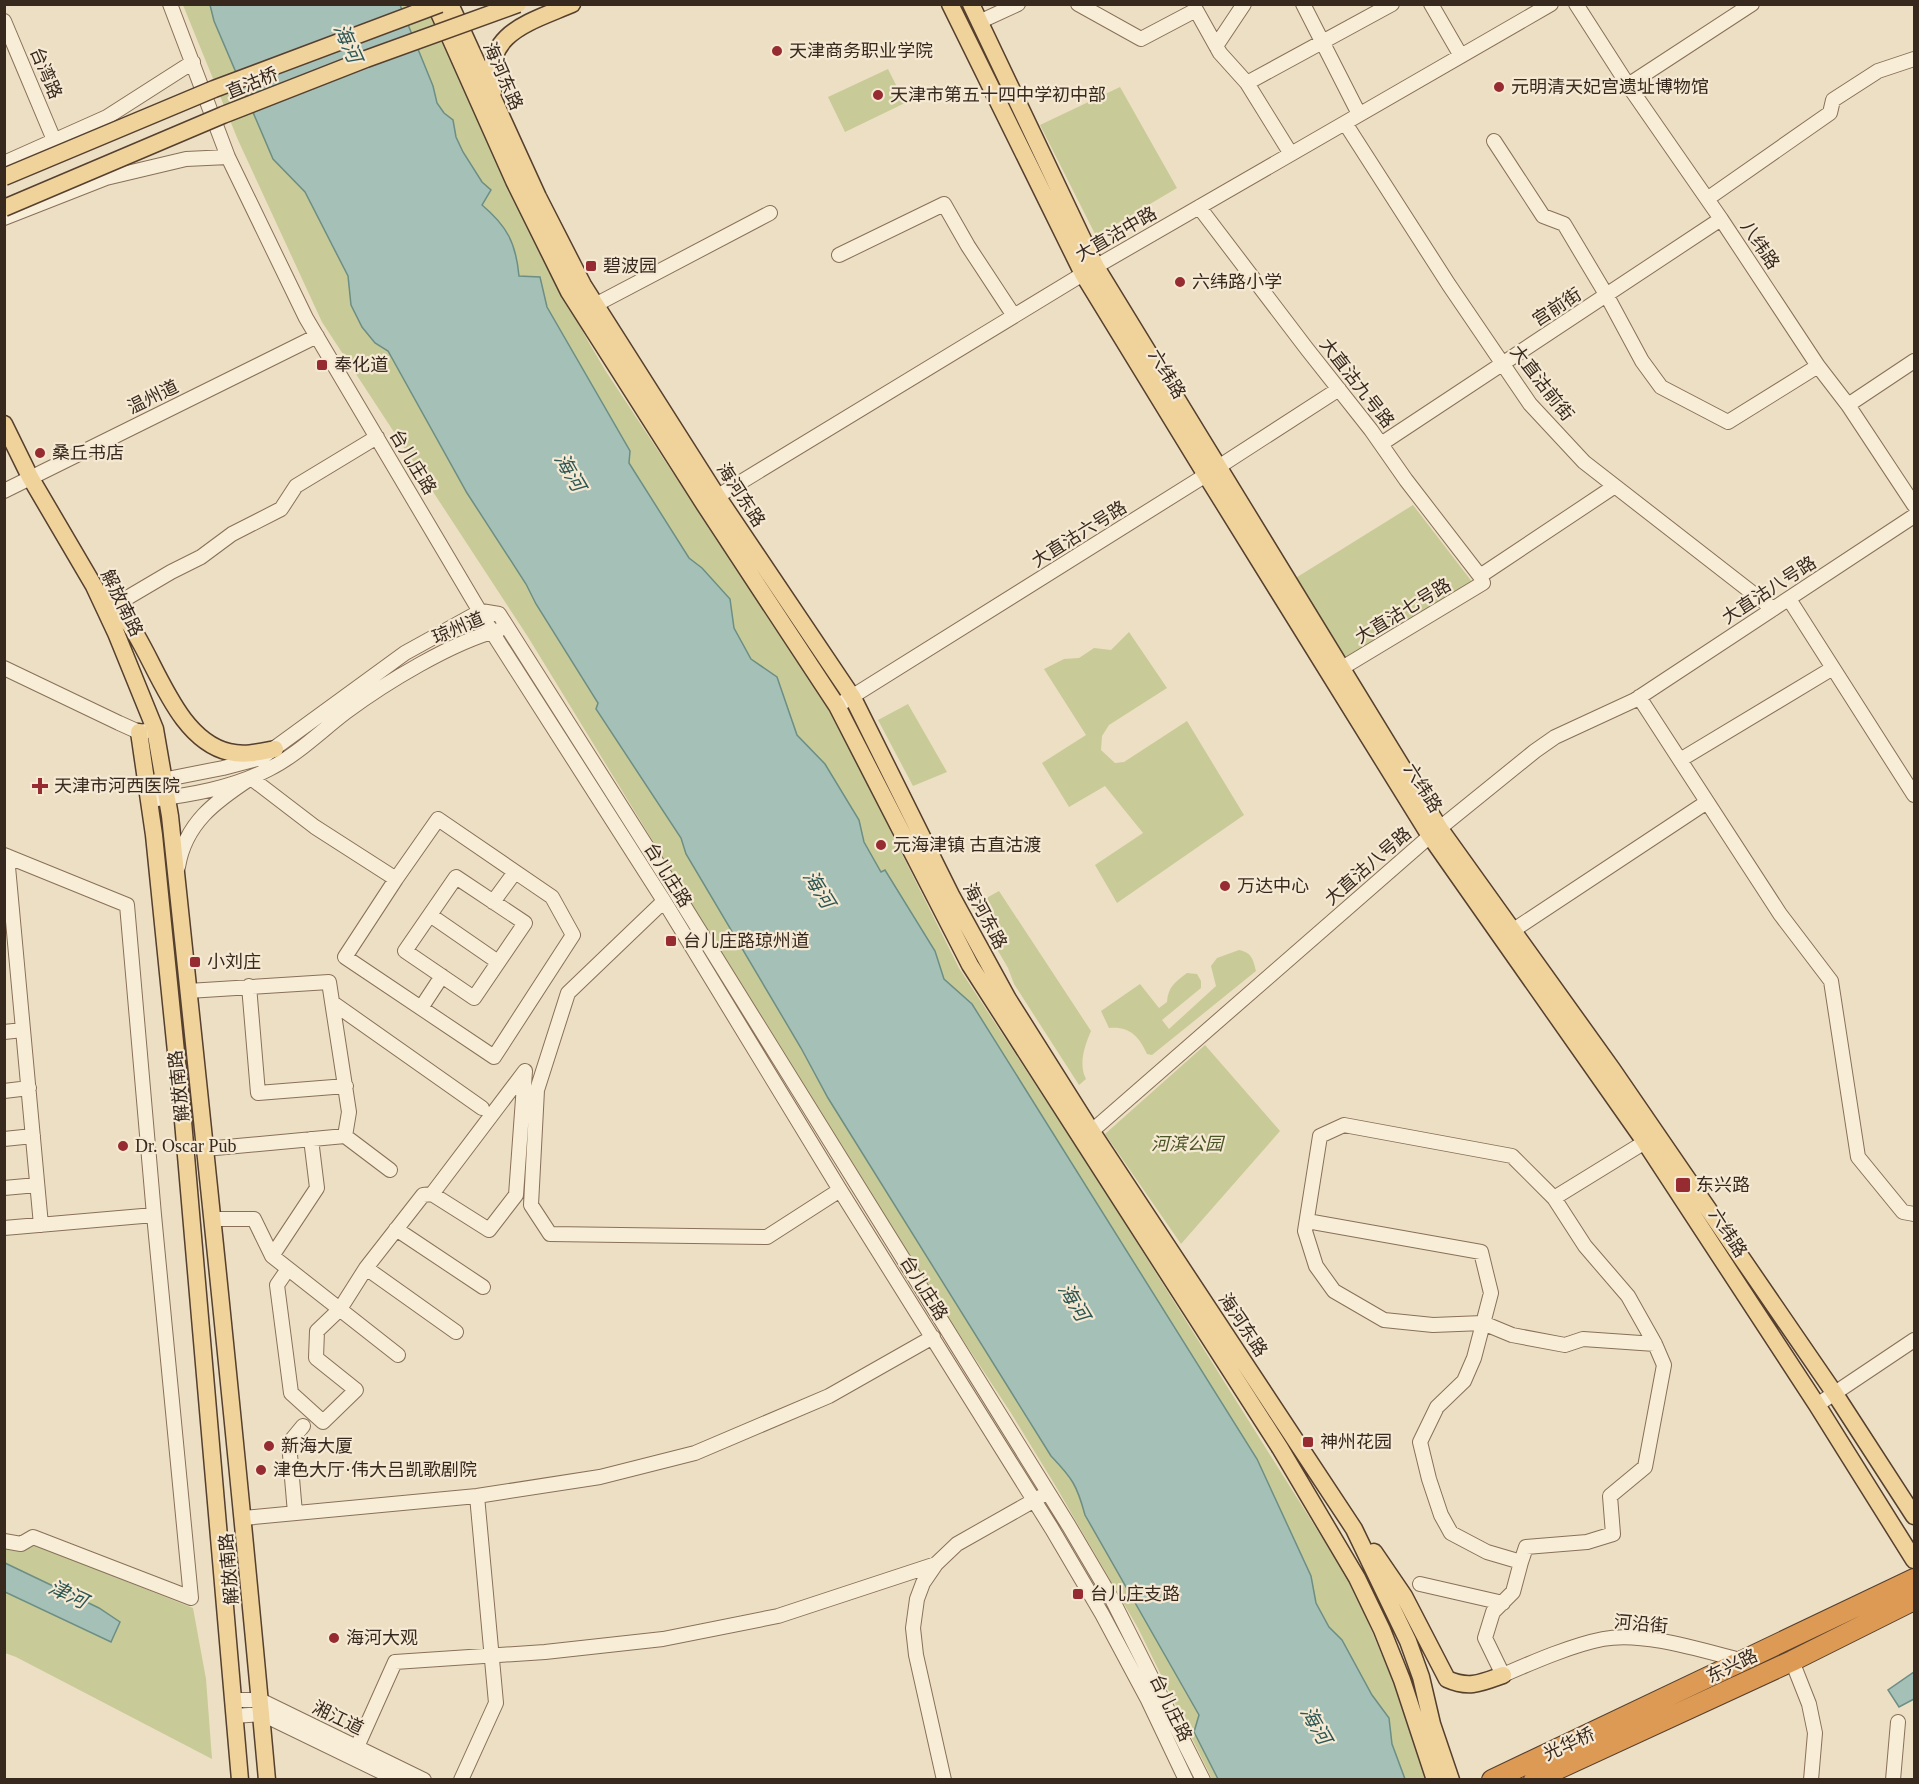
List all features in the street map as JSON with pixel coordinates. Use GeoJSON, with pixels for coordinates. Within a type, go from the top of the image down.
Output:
{"type":"FeatureCollection","features":[{"type":"Feature","properties":{"kind":"highway","name":"东兴路"},"geometry":{"type":"LineString","coordinates":[[1618,1731],[1744,1661],[1914,1579]]}},
{"type":"Feature","properties":{"kind":"highway","name":"东兴路"},"geometry":{"type":"LineString","coordinates":[[1618,1731],[1792,1661],[1914,1600]]}},
{"type":"Feature","properties":{"kind":"highway","name":"光华桥"},"geometry":{"type":"LineString","coordinates":[[1492,1779],[1618,1731]]}},
{"type":"Feature","properties":{"kind":"highway","name":"光华桥"},"geometry":{"type":"LineString","coordinates":[[1534,1779],[1618,1731]]}},
{"type":"Feature","properties":{"kind":"main road","name":"海河东路"},"geometry":{"type":"LineString","coordinates":[[435,4],[514,181],[569,292],[708,497],[853,698],[987,963],[1087,1136],[1280,1448],[1357,1578],[1382,1630],[1402,1680],[1435,1779]]}},
{"type":"Feature","properties":{"kind":"main road","name":"直沽桥"},"geometry":{"type":"LineString","coordinates":[[4,177],[214,88],[440,4]]}},
{"type":"Feature","properties":{"kind":"main road","name":"海河东路"},"geometry":{"type":"LineString","coordinates":[[450,4],[538,197],[595,305],[708,497],[837,706],[970,965],[1354,1529],[1408,1641],[1451,1779]]}},
{"type":"Feature","properties":{"kind":"main road","name":"直沽桥"},"geometry":{"type":"LineString","coordinates":[[4,208],[366,58],[518,4]]}},
{"type":"Feature","properties":{"kind":"main road"},"geometry":{"type":"LineString","coordinates":[[496,107],[491,81],[493,58],[505,37],[517,28],[572,4]]}},
{"type":"Feature","properties":{"kind":"main road","name":"六纬路"},"geometry":{"type":"LineString","coordinates":[[950,4],[1088,268],[1435,833],[1645,1142],[1817,1405],[1914,1560]]}},
{"type":"Feature","properties":{"kind":"main road","name":"六纬路"},"geometry":{"type":"LineString","coordinates":[[970,4],[1088,268]]}},
{"type":"Feature","properties":{"kind":"main road","name":"解放南路"},"geometry":{"type":"LineString","coordinates":[[4,424],[30,477],[94,586],[116,633],[165,780],[244,1518],[267,1779]]}},
{"type":"Feature","properties":{"kind":"main road","name":"六纬路"},"geometry":{"type":"LineString","coordinates":[[1213,471],[1342,669],[1435,833],[1512,931],[1612,1070],[1835,1394],[1914,1516]]}},
{"type":"Feature","properties":{"kind":"main road"},"geometry":{"type":"LineString","coordinates":[[94,586],[115,605],[128,621],[178,710],[200,737],[228,752],[255,753],[275,749]]}},
{"type":"Feature","properties":{"kind":"main road","name":"解放南路"},"geometry":{"type":"LineString","coordinates":[[147,731],[147,783],[183,1121],[240,1779]]}},
{"type":"Feature","properties":{"kind":"main road"},"geometry":{"type":"LineString","coordinates":[[1354,1529],[1380,1559],[1404,1596],[1446,1679],[1460,1685],[1476,1684],[1503,1675]]}},
{"type":"Feature","properties":{"kind":"street","name":"台儿庄路"},"geometry":{"type":"LineString","coordinates":[[170,4],[228,157],[306,318],[492,632],[664,901],[840,1190],[1034,1500],[1102,1614],[1148,1700],[1186,1779]]}},
{"type":"Feature","properties":{"kind":"street"},"geometry":{"type":"LineString","coordinates":[[979,22],[1018,4]]}},
{"type":"Feature","properties":{"kind":"street"},"geometry":{"type":"LineString","coordinates":[[1078,4],[1141,39],[1196,10],[1220,53],[1247,82],[1289,151]]}},
{"type":"Feature","properties":{"kind":"street"},"geometry":{"type":"LineString","coordinates":[[1216,45],[1244,4]]}},
{"type":"Feature","properties":{"kind":"street"},"geometry":{"type":"LineString","coordinates":[[1303,4],[1358,112]]}},
{"type":"Feature","properties":{"kind":"street"},"geometry":{"type":"LineString","coordinates":[[1247,82],[1392,4]]}},
{"type":"Feature","properties":{"kind":"street"},"geometry":{"type":"LineString","coordinates":[[1431,4],[1459,53]]}},
{"type":"Feature","properties":{"kind":"street","name":"大直沽中路"},"geometry":{"type":"LineString","coordinates":[[708,497],[1012,313],[1459,53],[1539,4]]}},
{"type":"Feature","properties":{"kind":"street","name":"大直沽中路"},"geometry":{"type":"LineString","coordinates":[[1459,53],[1551,4]]}},
{"type":"Feature","properties":{"kind":"street","name":"八纬路"},"geometry":{"type":"LineString","coordinates":[[1576,4],[1628,85],[1914,505]]}},
{"type":"Feature","properties":{"kind":"street"},"geometry":{"type":"LineString","coordinates":[[1628,85],[1752,4]]}},
{"type":"Feature","properties":{"kind":"street","name":"台湾路"},"geometry":{"type":"LineString","coordinates":[[4,21],[54,140]]}},
{"type":"Feature","properties":{"kind":"street"},"geometry":{"type":"LineString","coordinates":[[1707,199],[1830,113],[1833,100],[1878,71],[1914,59]]}},
{"type":"Feature","properties":{"kind":"street"},"geometry":{"type":"LineString","coordinates":[[4,163],[107,117],[193,62]]}},
{"type":"Feature","properties":{"kind":"street","name":"大直沽中路"},"geometry":{"type":"LineString","coordinates":[[1088,268],[1199,207],[1289,151],[1345,123],[1358,112]]}},
{"type":"Feature","properties":{"kind":"street","name":"大直沽前街"},"geometry":{"type":"LineString","coordinates":[[1345,123],[1530,404],[1584,462],[1773,609]]}},
{"type":"Feature","properties":{"kind":"street"},"geometry":{"type":"LineString","coordinates":[[1494,141],[1543,216],[1564,224],[1642,361],[1661,387],[1728,422],[1818,366]]}},
{"type":"Feature","properties":{"kind":"street"},"geometry":{"type":"LineString","coordinates":[[4,219],[106,178],[186,159],[228,157]]}},
{"type":"Feature","properties":{"kind":"street"},"geometry":{"type":"LineString","coordinates":[[839,255],[944,204],[968,246],[1012,313]]}},
{"type":"Feature","properties":{"kind":"street","name":"大直沽九号路"},"geometry":{"type":"LineString","coordinates":[[1199,207],[1482,580]]}},
{"type":"Feature","properties":{"kind":"street"},"geometry":{"type":"LineString","coordinates":[[595,305],[770,213]]}},
{"type":"Feature","properties":{"kind":"street","name":"宫前街"},"geometry":{"type":"LineString","coordinates":[[1381,444],[1721,219]]}},
{"type":"Feature","properties":{"kind":"street","name":"温州道"},"geometry":{"type":"LineString","coordinates":[[4,491],[317,336]]}},
{"type":"Feature","properties":{"kind":"street"},"geometry":{"type":"LineString","coordinates":[[1848,405],[1914,361]]}},
{"type":"Feature","properties":{"kind":"street","name":"大直沽六号路"},"geometry":{"type":"LineString","coordinates":[[837,706],[1213,471],[1339,389]]}},
{"type":"Feature","properties":{"kind":"street"},"geometry":{"type":"LineString","coordinates":[[115,605],[201,556],[232,534],[281,509],[296,486],[377,436]]}},
{"type":"Feature","properties":{"kind":"street","name":"大直沽七号路"},"geometry":{"type":"LineString","coordinates":[[1342,669],[1482,580],[1615,486]]}},
{"type":"Feature","properties":{"kind":"street","name":"大直沽八号路"},"geometry":{"type":"LineString","coordinates":[[1087,1136],[1435,833],[1535,751],[1555,737],[1639,697],[1914,516]]}},
{"type":"Feature","properties":{"kind":"street"},"geometry":{"type":"LineString","coordinates":[[1789,599],[1914,795]]}},
{"type":"Feature","properties":{"kind":"street","name":"琼州道"},"geometry":{"type":"LineString","coordinates":[[147,783],[252,762],[275,749],[345,695],[405,653],[481,611],[499,614],[510,628],[492,632],[462,644],[381,688],[282,761],[250,778],[211,789],[150,800]]}},
{"type":"Feature","properties":{"kind":"street","name":"台儿庄路"},"geometry":{"type":"LineString","coordinates":[[510,628],[680,898],[1112,1599],[1203,1779]]}},
{"type":"Feature","properties":{"kind":"street"},"geometry":{"type":"LineString","coordinates":[[4,668],[147,731]]}},
{"type":"Feature","properties":{"kind":"street"},"geometry":{"type":"LineString","coordinates":[[1680,760],[1833,668]]}},
{"type":"Feature","properties":{"kind":"street"},"geometry":{"type":"LineString","coordinates":[[1639,697],[1780,914],[1831,981],[1857,1157],[1903,1212],[1914,1214]]}},
{"type":"Feature","properties":{"kind":"street"},"geometry":{"type":"LineString","coordinates":[[176,875],[183,845],[200,817],[216,801],[250,778],[315,827],[396,879]]}},
{"type":"Feature","properties":{"kind":"street"},"geometry":{"type":"LineString","coordinates":[[1512,931],[1707,802]]}},
{"type":"Feature","properties":{"kind":"street"},"geometry":{"type":"LineString","coordinates":[[438,819],[515,872],[552,897],[573,935],[494,1057],[345,957],[438,819]]}},
{"type":"Feature","properties":{"kind":"street"},"geometry":{"type":"LineString","coordinates":[[4,1541],[21,1544],[33,1537],[191,1598],[127,905],[6,855],[12,979],[23,1030],[41,1225]]}},
{"type":"Feature","properties":{"kind":"street"},"geometry":{"type":"LineString","coordinates":[[493,902],[515,872]]}},
{"type":"Feature","properties":{"kind":"street"},"geometry":{"type":"LineString","coordinates":[[456,877],[525,923],[474,998],[405,951],[430,915],[456,877]]}},
{"type":"Feature","properties":{"kind":"street"},"geometry":{"type":"LineString","coordinates":[[664,901],[568,993],[537,1090],[531,1205],[550,1234],[767,1237],[840,1190]]}},
{"type":"Feature","properties":{"kind":"street"},"geometry":{"type":"LineString","coordinates":[[430,915],[498,962]]}},
{"type":"Feature","properties":{"kind":"street"},"geometry":{"type":"LineString","coordinates":[[421,1008],[442,976]]}},
{"type":"Feature","properties":{"kind":"street"},"geometry":{"type":"LineString","coordinates":[[188,990],[329,982],[349,1112],[345,1136]]}},
{"type":"Feature","properties":{"kind":"street"},"geometry":{"type":"LineString","coordinates":[[249,986],[258,1093],[346,1086]]}},
{"type":"Feature","properties":{"kind":"street"},"geometry":{"type":"LineString","coordinates":[[333,1003],[482,1108]]}},
{"type":"Feature","properties":{"kind":"street"},"geometry":{"type":"LineString","coordinates":[[4,1032],[23,1030]]}},
{"type":"Feature","properties":{"kind":"street"},"geometry":{"type":"LineString","coordinates":[[288,1269],[277,1285],[291,1393],[323,1422],[356,1390],[316,1358],[317,1331],[340,1309],[366,1268],[423,1195],[432,1194],[489,1230],[516,1195],[525,1071],[432,1194]]}},
{"type":"Feature","properties":{"kind":"street"},"geometry":{"type":"LineString","coordinates":[[4,1091],[28,1088]]}},
{"type":"Feature","properties":{"kind":"street"},"geometry":{"type":"LineString","coordinates":[[1503,1675],[1485,1638],[1493,1612],[1514,1592],[1526,1547],[1587,1542],[1613,1534],[1610,1496],[1645,1467],[1664,1365],[1655,1344],[1628,1296],[1585,1246],[1554,1197],[1512,1155],[1344,1125],[1320,1136],[1305,1231],[1316,1266],[1334,1291],[1384,1320],[1433,1325],[1483,1323],[1512,1335],[1565,1345],[1583,1339],[1655,1344]]}},
{"type":"Feature","properties":{"kind":"street"},"geometry":{"type":"LineString","coordinates":[[4,1139],[33,1136]]}},
{"type":"Feature","properties":{"kind":"street"},"geometry":{"type":"LineString","coordinates":[[205,1149],[345,1136],[390,1170]]}},
{"type":"Feature","properties":{"kind":"street"},"geometry":{"type":"LineString","coordinates":[[272,1256],[317,1188],[311,1139]]}},
{"type":"Feature","properties":{"kind":"street"},"geometry":{"type":"LineString","coordinates":[[1554,1197],[1645,1142]]}},
{"type":"Feature","properties":{"kind":"street"},"geometry":{"type":"LineString","coordinates":[[4,1188],[37,1185]]}},
{"type":"Feature","properties":{"kind":"street"},"geometry":{"type":"LineString","coordinates":[[4,1228],[154,1215]]}},
{"type":"Feature","properties":{"kind":"street"},"geometry":{"type":"LineString","coordinates":[[213,1219],[254,1219],[272,1256],[398,1355]]}},
{"type":"Feature","properties":{"kind":"street"},"geometry":{"type":"LineString","coordinates":[[1307,1221],[1481,1251],[1491,1293],[1474,1358],[1464,1381],[1437,1407],[1420,1442],[1432,1489],[1441,1515],[1451,1533],[1487,1552],[1521,1562]]}},
{"type":"Feature","properties":{"kind":"street"},"geometry":{"type":"LineString","coordinates":[[396,1229],[483,1287]]}},
{"type":"Feature","properties":{"kind":"street"},"geometry":{"type":"LineString","coordinates":[[366,1268],[456,1332]]}},
{"type":"Feature","properties":{"kind":"street"},"geometry":{"type":"LineString","coordinates":[[244,1518],[477,1496],[600,1477],[695,1453],[830,1396],[933,1337]]}},
{"type":"Feature","properties":{"kind":"street"},"geometry":{"type":"LineString","coordinates":[[1817,1405],[1914,1340]]}},
{"type":"Feature","properties":{"kind":"street"},"geometry":{"type":"LineString","coordinates":[[295,1513],[289,1443],[303,1426]]}},
{"type":"Feature","properties":{"kind":"street"},"geometry":{"type":"LineString","coordinates":[[944,1779],[916,1655],[913,1628],[914,1612],[923,1583],[936,1564],[957,1544],[1048,1493]]}},
{"type":"Feature","properties":{"kind":"street"},"geometry":{"type":"LineString","coordinates":[[461,1779],[496,1703],[477,1496]]}},
{"type":"Feature","properties":{"kind":"street"},"geometry":{"type":"LineString","coordinates":[[357,1747],[395,1662],[545,1652],[663,1639],[778,1616],[936,1564]]}},
{"type":"Feature","properties":{"kind":"street"},"geometry":{"type":"LineString","coordinates":[[1420,1584],[1503,1602]]}},
{"type":"Feature","properties":{"kind":"street","name":"河沿街"},"geometry":{"type":"LineString","coordinates":[[1503,1675],[1540,1659],[1603,1639],[1625,1637],[1694,1648],[1744,1661]]}},
{"type":"Feature","properties":{"kind":"street"},"geometry":{"type":"LineString","coordinates":[[1792,1661],[1809,1704],[1815,1733],[1811,1779]]}},
{"type":"Feature","properties":{"kind":"street","name":"湘江道"},"geometry":{"type":"LineString","coordinates":[[261,1707],[398,1779]]}},
{"type":"Feature","properties":{"kind":"street","name":"湘江道"},"geometry":{"type":"LineString","coordinates":[[234,1708],[261,1707],[357,1747],[424,1779]]}},
{"type":"Feature","properties":{"kind":"street"},"geometry":{"type":"LineString","coordinates":[[1893,1779],[1898,1722]]}},
{"type":"Feature","properties":{"kind":"green space"},"geometry":{"type":"Polygon","coordinates":[[[183,5],[427,5],[533,236],[605,370],[833,716],[959,968],[1092,1171],[1353,1587],[1395,1686],[1427,1779],[1212,1779],[1138,1628],[1055,1485],[1011,1413],[892,1232],[528,637],[322,322],[238,140],[183,5]]]}},
{"type":"Feature","properties":{"kind":"green space"},"geometry":{"type":"Polygon","coordinates":[[[888,69],[905,103],[845,132],[828,97],[888,69]]]}},
{"type":"Feature","properties":{"kind":"green space"},"geometry":{"type":"Polygon","coordinates":[[[1120,87],[1177,188],[1096,236],[1040,125],[1120,87]]]}},
{"type":"Feature","properties":{"kind":"green space"},"geometry":{"type":"Polygon","coordinates":[[[1413,505],[1473,583],[1346,660],[1294,579],[1413,505]]]}},
{"type":"Feature","properties":{"kind":"green space"},"geometry":{"type":"Polygon","coordinates":[[[1129,632],[1167,688],[1109,725],[1102,736],[1101,750],[1115,763],[1124,762],[1187,721],[1244,815],[1117,903],[1095,865],[1143,833],[1105,786],[1069,807],[1042,763],[1086,735],[1044,669],[1064,659],[1079,658],[1094,648],[1111,650],[1129,632]]]}},
{"type":"Feature","properties":{"kind":"green space"},"geometry":{"type":"Polygon","coordinates":[[[908,704],[947,772],[913,786],[878,720],[908,704]]]}},
{"type":"Feature","properties":{"kind":"green space"},"geometry":{"type":"Polygon","coordinates":[[[999,891],[1091,1031],[1082,1061],[1086,1079],[1079,1085],[1014,984],[1008,968],[972,906],[999,891]]]}},
{"type":"Feature","properties":{"kind":"green space"},"geometry":{"type":"Polygon","coordinates":[[[1239,950],[1251,957],[1256,971],[1152,1055],[1147,1054],[1132,1033],[1109,1028],[1101,1011],[1140,984],[1159,1008],[1167,1002],[1173,985],[1179,979],[1187,973],[1197,974],[1201,981],[1201,988],[1162,1020],[1169,1029],[1216,986],[1211,966],[1217,958],[1239,950]]]}},
{"type":"Feature","properties":{"kind":"green space","name":"河滨公园"},"geometry":{"type":"Polygon","coordinates":[[[1205,1045],[1280,1131],[1181,1244],[1105,1134],[1205,1045]]]}},
{"type":"Feature","properties":{"kind":"green space"},"geometry":{"type":"Polygon","coordinates":[[[5,1533],[193,1608],[206,1679],[212,1759],[5,1653],[5,1533]]]}},
{"type":"Feature","properties":{"kind":"water","name":"海河"},"geometry":{"type":"Polygon","coordinates":[[[210,5],[400,5],[433,86],[437,103],[453,120],[456,137],[463,152],[482,182],[491,190],[482,205],[498,220],[509,236],[519,276],[540,277],[547,307],[630,451],[629,463],[689,558],[702,568],[730,599],[734,628],[751,659],[777,677],[797,735],[825,764],[859,820],[864,842],[881,872],[885,870],[935,951],[944,979],[972,1004],[1257,1459],[1311,1576],[1316,1603],[1329,1627],[1342,1640],[1372,1695],[1389,1718],[1392,1744],[1405,1779],[1218,1779],[1194,1732],[1199,1715],[1085,1515],[1073,1482],[1051,1456],[828,1098],[801,1048],[686,854],[681,838],[596,709],[598,703],[526,584],[467,493],[388,351],[375,343],[362,327],[351,305],[348,276],[305,192],[273,159],[214,21],[210,5]]]}},
{"type":"Feature","properties":{"kind":"water","name":"津河"},"geometry":{"type":"Polygon","coordinates":[[[5,1563],[99,1608],[120,1622],[111,1642],[5,1592],[5,1563]]]}},
{"type":"Feature","properties":{"kind":"water"},"geometry":{"type":"Polygon","coordinates":[[[1914,1672],[1914,1699],[1899,1707],[1888,1690],[1914,1672]]]}},
{"type":"Feature","properties":{"kind":"place","name":"天津商务职业学院"},"geometry":{"type":"Point","coordinates":[777,51]}},
{"type":"Feature","properties":{"kind":"place","name":"元明清天妃宫遗址博物馆"},"geometry":{"type":"Point","coordinates":[1499,87]}},
{"type":"Feature","properties":{"kind":"place","name":"天津市第五十四中学初中部"},"geometry":{"type":"Point","coordinates":[878,95]}},
{"type":"Feature","properties":{"kind":"place","name":"碧波园"},"geometry":{"type":"Point","coordinates":[591,266]}},
{"type":"Feature","properties":{"kind":"place","name":"六纬路小学"},"geometry":{"type":"Point","coordinates":[1180,282]}},
{"type":"Feature","properties":{"kind":"place","name":"奉化道"},"geometry":{"type":"Point","coordinates":[322,365]}},
{"type":"Feature","properties":{"kind":"place","name":"桑丘书店"},"geometry":{"type":"Point","coordinates":[40,453]}},
{"type":"Feature","properties":{"kind":"place","name":"天津市河西医院"},"geometry":{"type":"Point","coordinates":[40,786]}},
{"type":"Feature","properties":{"kind":"place","name":"元海津镇 古直沽渡"},"geometry":{"type":"Point","coordinates":[881,845]}},
{"type":"Feature","properties":{"kind":"place","name":"万达中心"},"geometry":{"type":"Point","coordinates":[1225,886]}},
{"type":"Feature","properties":{"kind":"place","name":"台儿庄路琼州道"},"geometry":{"type":"Point","coordinates":[671,941]}},
{"type":"Feature","properties":{"kind":"place","name":"小刘庄"},"geometry":{"type":"Point","coordinates":[195,962]}},
{"type":"Feature","properties":{"kind":"place","name":"Dr. Oscar Pub"},"geometry":{"type":"Point","coordinates":[123,1146]}},
{"type":"Feature","properties":{"kind":"place","name":"东兴路"},"geometry":{"type":"Point","coordinates":[1683,1185]}},
{"type":"Feature","properties":{"kind":"place","name":"神州花园"},"geometry":{"type":"Point","coordinates":[1308,1442]}},
{"type":"Feature","properties":{"kind":"place","name":"新海大厦"},"geometry":{"type":"Point","coordinates":[269,1446]}},
{"type":"Feature","properties":{"kind":"place","name":"津色大厅·伟大吕凯歌剧院"},"geometry":{"type":"Point","coordinates":[261,1470]}},
{"type":"Feature","properties":{"kind":"place","name":"台儿庄支路"},"geometry":{"type":"Point","coordinates":[1078,1594]}},
{"type":"Feature","properties":{"kind":"place","name":"海河大观"},"geometry":{"type":"Point","coordinates":[334,1638]}}]}
